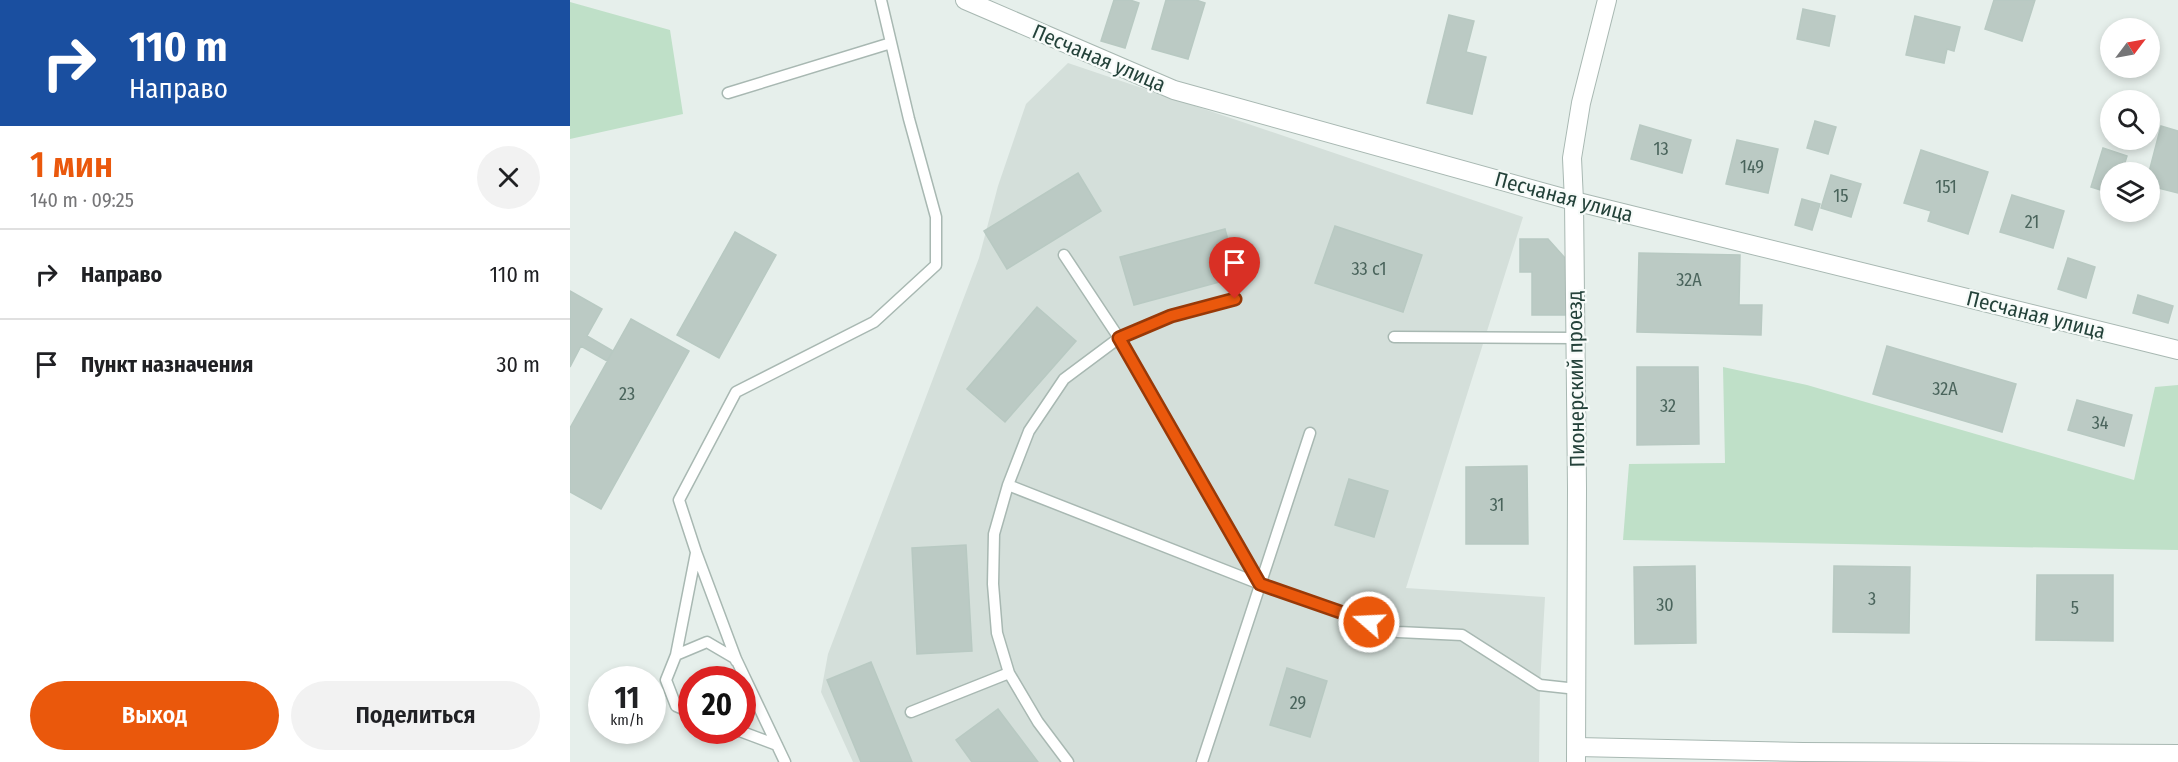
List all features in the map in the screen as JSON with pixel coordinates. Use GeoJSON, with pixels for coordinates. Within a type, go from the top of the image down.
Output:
{"type":"FeatureCollection","features":[{"type":"Feature","properties":{"kind":"street","name":"Песчаная улица"},"geometry":{"type":"LineString","coordinates":[[965,0],[1174,90],[1574,201],[2178,350]]}},
{"type":"Feature","properties":{"kind":"street","name":"Пионерский проезд"},"geometry":{"type":"LineString","coordinates":[[1576,754],[1576,338],[1572,158],[1581,103],[1607,0]]}},
{"type":"Feature","properties":{"kind":"street"},"geometry":{"type":"LineString","coordinates":[[1576,754],[1815,752],[2178,754]]}},
{"type":"Feature","properties":{"kind":"lane"},"geometry":{"type":"LineString","coordinates":[[785,762],[736,659],[679,500],[735,392],[874,322],[936,265],[936,217],[881,0]]}},
{"type":"Feature","properties":{"kind":"lane"},"geometry":{"type":"LineString","coordinates":[[728,93],[891,43]]}},
{"type":"Feature","properties":{"kind":"lane"},"geometry":{"type":"LineString","coordinates":[[1064,255],[1119,338],[1260,584]]}},
{"type":"Feature","properties":{"kind":"lane"},"geometry":{"type":"LineString","coordinates":[[1068,762],[1038,722],[1009,674],[998,633],[993,584],[994,534],[1008,485],[1029,431],[1064,379],[1119,338],[1171,316],[1235,299]]}},
{"type":"Feature","properties":{"kind":"lane"},"geometry":{"type":"LineString","coordinates":[[1394,337],[1576,338]]}},
{"type":"Feature","properties":{"kind":"lane"},"geometry":{"type":"LineString","coordinates":[[1202,762],[1310,433]]}},
{"type":"Feature","properties":{"kind":"lane"},"geometry":{"type":"LineString","coordinates":[[1008,485],[1260,584],[1398,632],[1462,635],[1540,685],[1577,689]]}},
{"type":"Feature","properties":{"kind":"lane"},"geometry":{"type":"LineString","coordinates":[[678,707],[666,680],[676,655],[696,552]]}},
{"type":"Feature","properties":{"kind":"lane"},"geometry":{"type":"LineString","coordinates":[[676,655],[707,642],[736,659],[737,666]]}},
{"type":"Feature","properties":{"kind":"lane"},"geometry":{"type":"LineString","coordinates":[[911,712],[1009,674]]}},
{"type":"Feature","properties":{"kind":"lane"},"geometry":{"type":"LineString","coordinates":[[756,737],[777,745]]}},
{"type":"Feature","properties":{"kind":"shaded area"},"geometry":{"type":"Polygon","coordinates":[[[1068,63],[1523,217],[1406,588],[1545,597],[1539,762],[853,762],[821,692],[828,654],[979,258],[998,186],[1026,104],[1068,63]]]}},
{"type":"Feature","properties":{"kind":"green space"},"geometry":{"type":"Polygon","coordinates":[[[570,2],[670,30],[683,114],[570,139],[570,2]]]}},
{"type":"Feature","properties":{"kind":"green space"},"geometry":{"type":"Polygon","coordinates":[[[1723,367],[1807,385],[2134,480],[2155,387],[2178,385],[2178,550],[1623,540],[1629,464],[1725,463],[1723,367]]]}},
{"type":"Feature","properties":{"kind":"building"},"geometry":{"type":"Polygon","coordinates":[[[1114,0],[1130,0],[1139,3],[1125,48],[1101,41],[1114,0]]]}},
{"type":"Feature","properties":{"kind":"building"},"geometry":{"type":"Polygon","coordinates":[[[1166,0],[1196,0],[1205,3],[1188,59],[1152,49],[1166,0]]]}},
{"type":"Feature","properties":{"kind":"building"},"geometry":{"type":"Polygon","coordinates":[[[1994,0],[2035,0],[2022,41],[1985,29],[1994,0]]]}},
{"type":"Feature","properties":{"kind":"building"},"geometry":{"type":"Polygon","coordinates":[[[1803,9],[1835,16],[1829,46],[1797,39],[1803,9]]]}},
{"type":"Feature","properties":{"kind":"building"},"geometry":{"type":"Polygon","coordinates":[[[1449,15],[1474,21],[1466,52],[1486,57],[1472,114],[1427,103],[1449,15]]]}},
{"type":"Feature","properties":{"kind":"building"},"geometry":{"type":"Polygon","coordinates":[[[1915,16],[1960,27],[1954,51],[1947,49],[1944,63],[1906,55],[1915,16]]]}},
{"type":"Feature","properties":{"kind":"building"},"geometry":{"type":"Polygon","coordinates":[[[1815,121],[1836,127],[1828,154],[1807,148],[1815,121]]]}},
{"type":"Feature","properties":{"kind":"building"},"geometry":{"type":"Polygon","coordinates":[[[1640,125],[1691,140],[1682,173],[1631,159],[1640,125]]]}},
{"type":"Feature","properties":{"kind":"building"},"geometry":{"type":"Polygon","coordinates":[[[2161,126],[2178,131],[2178,193],[2160,188],[2160,162],[2152,162],[2155,150],[2160,150],[2161,126]]]}},
{"type":"Feature","properties":{"kind":"building"},"geometry":{"type":"Polygon","coordinates":[[[1737,140],[1778,149],[1768,193],[1726,184],[1737,140]]]}},
{"type":"Feature","properties":{"kind":"building"},"geometry":{"type":"Polygon","coordinates":[[[1921,150],[1988,172],[1968,234],[1928,221],[1931,211],[1904,203],[1921,150]]]}},
{"type":"Feature","properties":{"kind":"building"},"geometry":{"type":"Polygon","coordinates":[[[2102,150],[2127,156],[2125,162],[2100,162],[2100,190],[2091,187],[2102,150]]]}},
{"type":"Feature","properties":{"kind":"building"},"geometry":{"type":"Polygon","coordinates":[[[1078,173],[1101,211],[1007,269],[984,231],[1078,173]]]}},
{"type":"Feature","properties":{"kind":"building"},"geometry":{"type":"Polygon","coordinates":[[[1831,175],[1861,184],[1851,217],[1821,208],[1831,175]]]}},
{"type":"Feature","properties":{"kind":"building"},"geometry":{"type":"Polygon","coordinates":[[[2012,195],[2064,211],[2053,248],[2000,232],[2012,195]]]}},
{"type":"Feature","properties":{"kind":"building"},"geometry":{"type":"Polygon","coordinates":[[[1802,199],[1820,204],[1812,230],[1795,225],[1802,199]]]}},
{"type":"Feature","properties":{"kind":"building"},"geometry":{"type":"Polygon","coordinates":[[[1335,226],[1422,255],[1403,312],[1315,283],[1335,226]]]}},
{"type":"Feature","properties":{"kind":"building"},"geometry":{"type":"Polygon","coordinates":[[[1225,229],[1238,277],[1134,305],[1120,257],[1225,229]]]}},
{"type":"Feature","properties":{"kind":"building"},"geometry":{"type":"Polygon","coordinates":[[[735,232],[776,255],[719,358],[677,335],[735,232]]]}},
{"type":"Feature","properties":{"kind":"building"},"geometry":{"type":"Polygon","coordinates":[[[1520,239],[1548,239],[1565,258],[1566,315],[1532,315],[1532,272],[1520,272],[1520,239]]]}},
{"type":"Feature","properties":{"kind":"building"},"geometry":{"type":"Polygon","coordinates":[[[1639,253],[1740,255],[1739,305],[1762,305],[1761,335],[1637,332],[1639,253]]]}},
{"type":"Feature","properties":{"kind":"building"},"geometry":{"type":"Polygon","coordinates":[[[2068,258],[2095,267],[2086,298],[2058,289],[2068,258]]]}},
{"type":"Feature","properties":{"kind":"building"},"geometry":{"type":"Polygon","coordinates":[[[570,291],[602,309],[587,336],[613,351],[607,361],[581,346],[570,367],[570,291]]]}},
{"type":"Feature","properties":{"kind":"building"},"geometry":{"type":"Polygon","coordinates":[[[2138,295],[2173,306],[2168,323],[2133,313],[2138,295]]]}},
{"type":"Feature","properties":{"kind":"building"},"geometry":{"type":"Polygon","coordinates":[[[1037,307],[1076,341],[1005,422],[967,389],[1037,307]]]}},
{"type":"Feature","properties":{"kind":"building"},"geometry":{"type":"Polygon","coordinates":[[[631,319],[689,351],[601,509],[570,492],[570,428],[631,319]]]}},
{"type":"Feature","properties":{"kind":"building"},"geometry":{"type":"Polygon","coordinates":[[[1887,346],[2016,384],[2002,432],[1873,394],[1887,346]]]}},
{"type":"Feature","properties":{"kind":"building"},"geometry":{"type":"Polygon","coordinates":[[[1637,367],[1698,367],[1699,444],[1637,445],[1637,367]]]}},
{"type":"Feature","properties":{"kind":"building"},"geometry":{"type":"Polygon","coordinates":[[[2077,400],[2132,415],[2124,446],[2068,430],[2077,400]]]}},
{"type":"Feature","properties":{"kind":"building"},"geometry":{"type":"Polygon","coordinates":[[[1527,466],[1528,544],[1466,544],[1466,467],[1527,466]]]}},
{"type":"Feature","properties":{"kind":"building"},"geometry":{"type":"Polygon","coordinates":[[[1349,479],[1388,491],[1374,537],[1335,525],[1349,479]]]}},
{"type":"Feature","properties":{"kind":"building"},"geometry":{"type":"Polygon","coordinates":[[[966,545],[972,651],[917,654],[912,548],[966,545]]]}},
{"type":"Feature","properties":{"kind":"building"},"geometry":{"type":"Polygon","coordinates":[[[1695,566],[1696,643],[1635,644],[1634,567],[1695,566]]]}},
{"type":"Feature","properties":{"kind":"building"},"geometry":{"type":"Polygon","coordinates":[[[1834,566],[1910,567],[1909,633],[1833,632],[1834,566]]]}},
{"type":"Feature","properties":{"kind":"building"},"geometry":{"type":"Polygon","coordinates":[[[2037,575],[2113,575],[2113,641],[2036,640],[2037,575]]]}},
{"type":"Feature","properties":{"kind":"building"},"geometry":{"type":"Polygon","coordinates":[[[871,662],[912,762],[861,762],[827,680],[871,662]]]}},
{"type":"Feature","properties":{"kind":"building"},"geometry":{"type":"Polygon","coordinates":[[[1287,668],[1327,681],[1310,737],[1270,725],[1287,668]]]}},
{"type":"Feature","properties":{"kind":"building"},"geometry":{"type":"Polygon","coordinates":[[[998,709],[1038,762],[972,762],[956,740],[998,709]]]}},
{"type":"Feature","properties":{"kind":"route"},"geometry":{"type":"LineString","coordinates":[[1235,299],[1171,316],[1119,338],[1260,584],[1369,622]]}}]}
